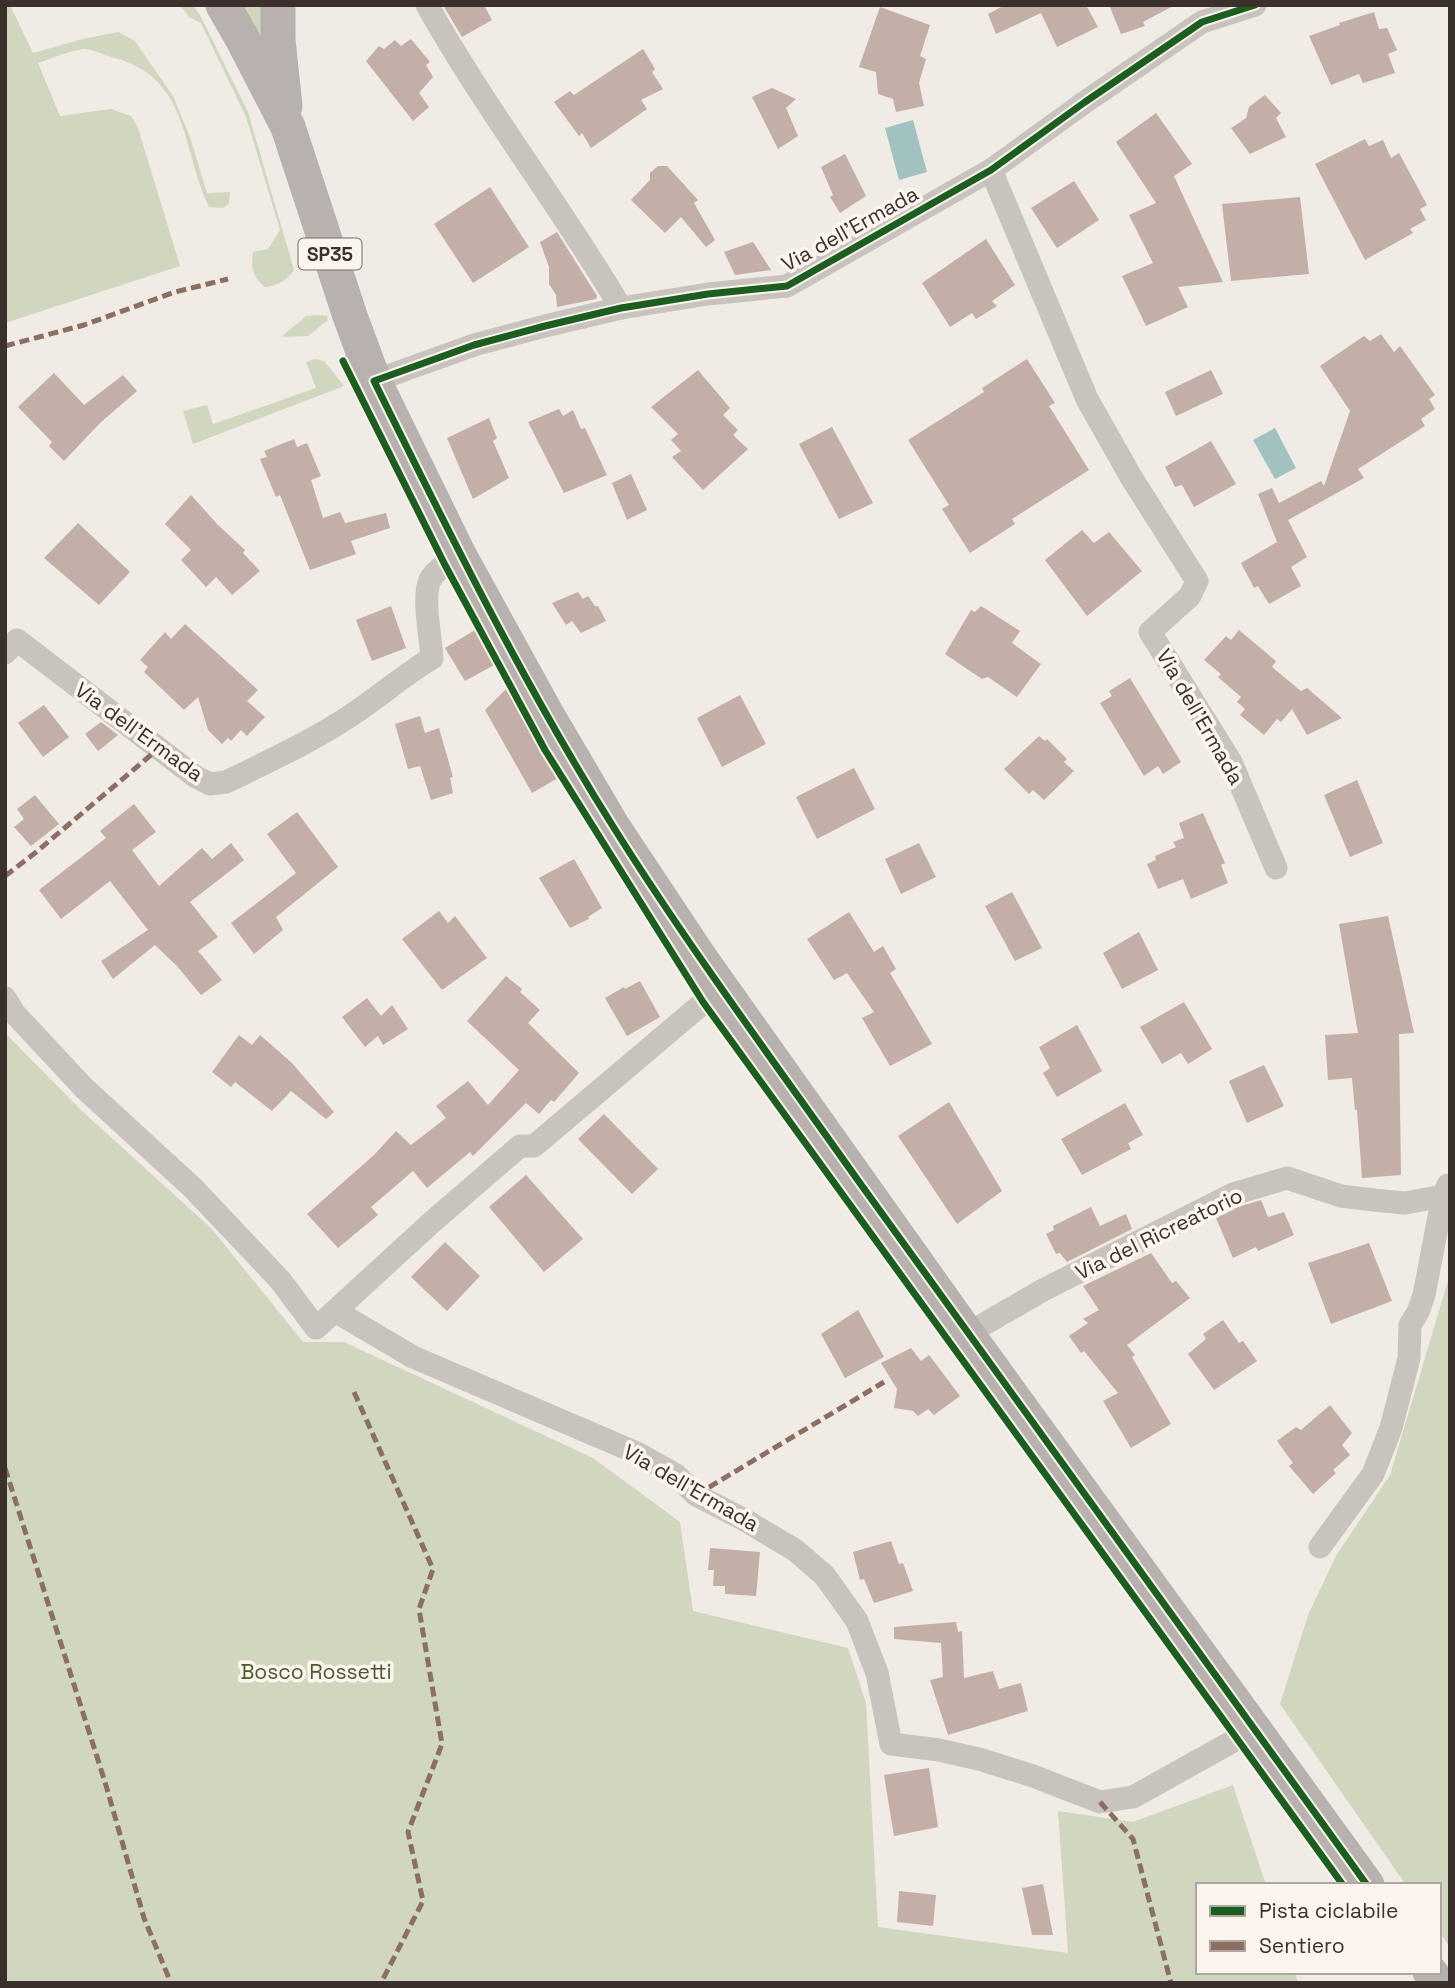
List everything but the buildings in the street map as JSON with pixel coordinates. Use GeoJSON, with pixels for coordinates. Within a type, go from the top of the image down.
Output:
{"type":"FeatureCollection","features":[{"type":"Feature","properties":{"kind":"main road","name":"SP35"},"geometry":{"type":"LineString","coordinates":[[223,5],[288,127],[374,381],[459,555],[539,701],[613,827],[722,987],[967,1334],[1366,1883]]}},
{"type":"Feature","properties":{"kind":"main road","name":"SP35"},"geometry":{"type":"LineString","coordinates":[[278,5],[278,40],[288,127]]}},
{"type":"Feature","properties":{"kind":"street"},"geometry":{"type":"LineString","coordinates":[[427,5],[452,50],[589,254],[621,308]]}},
{"type":"Feature","properties":{"kind":"street","name":"Via dell'Ermada"},"geometry":{"type":"LineString","coordinates":[[374,381],[474,345],[621,308],[708,294],[788,286],[991,170],[1202,22],[1255,5]]}},
{"type":"Feature","properties":{"kind":"street","name":"Via dell'Ermada"},"geometry":{"type":"LineString","coordinates":[[991,170],[1087,399],[1131,477],[1197,581],[1191,596],[1150,632],[1231,762],[1276,867]]}},
{"type":"Feature","properties":{"kind":"street","name":"Via dell'Ermada"},"geometry":{"type":"LineString","coordinates":[[5,653],[17,640],[196,777],[210,784],[226,782],[325,732],[380,695],[408,672],[432,658],[427,604],[429,581],[440,568],[459,555]]}},
{"type":"Feature","properties":{"kind":"street"},"geometry":{"type":"LineString","coordinates":[[5,998],[14,1013],[84,1088],[193,1188],[237,1234],[280,1280],[316,1328],[520,1146],[534,1146],[722,987]]}},
{"type":"Feature","properties":{"kind":"street","name":"Via del Ricreatorio"},"geometry":{"type":"LineString","coordinates":[[967,1334],[1043,1290],[1233,1194],[1287,1178],[1341,1196],[1405,1203],[1446,1189]]}},
{"type":"Feature","properties":{"kind":"street","name":"Via del Ricreatorio"},"geometry":{"type":"LineString","coordinates":[[1320,1547],[1373,1474],[1391,1428],[1409,1358],[1410,1325],[1424,1295],[1446,1189]]}},
{"type":"Feature","properties":{"kind":"street","name":"Via dell'Ermada"},"geometry":{"type":"LineString","coordinates":[[335,1311],[413,1357],[637,1453],[677,1475],[696,1495],[743,1518],[795,1550],[825,1576],[857,1622],[877,1673],[891,1744],[939,1750],[979,1759],[1100,1802],[1133,1797],[1255,1729]]}},
{"type":"Feature","properties":{"kind":"green space"},"geometry":{"type":"Polygon","coordinates":[[[5,5],[10,5],[33,53],[118,32],[135,41],[173,96],[190,137],[207,193],[230,192],[229,203],[223,208],[209,207],[179,116],[169,97],[155,80],[136,66],[85,49],[38,63],[60,116],[111,109],[131,116],[138,128],[180,266],[5,323],[5,5]]]}},
{"type":"Feature","properties":{"kind":"green space"},"geometry":{"type":"Polygon","coordinates":[[[180,5],[193,5],[201,17],[248,112],[294,270],[285,280],[274,285],[265,287],[257,280],[252,267],[253,252],[268,249],[280,230],[246,117],[201,23],[189,17],[180,5]]]}},
{"type":"Feature","properties":{"kind":"green space"},"geometry":{"type":"Polygon","coordinates":[[[237,5],[266,5],[271,61],[237,5]]]}},
{"type":"Feature","properties":{"kind":"green space"},"geometry":{"type":"Polygon","coordinates":[[[306,316],[327,316],[328,320],[308,336],[281,337],[306,316]]]}},
{"type":"Feature","properties":{"kind":"green space"},"geometry":{"type":"Polygon","coordinates":[[[315,359],[324,361],[344,386],[193,444],[183,411],[207,405],[213,424],[316,388],[306,362],[315,359]]]}},
{"type":"Feature","properties":{"kind":"green space","name":"Bosco Rossetti"},"geometry":{"type":"Polygon","coordinates":[[[5,1033],[82,1111],[211,1228],[303,1342],[344,1342],[593,1458],[680,1522],[693,1611],[848,1648],[866,1703],[878,1927],[1068,1953],[1058,1811],[1133,1822],[1233,1785],[1265,1883],[1196,1883],[1196,1974],[1296,1974],[1298,1983],[5,1983],[5,1033]]]}},
{"type":"Feature","properties":{"kind":"green space"},"geometry":{"type":"Polygon","coordinates":[[[1450,1274],[1450,1947],[1441,1935],[1441,1883],[1405,1883],[1280,1704],[1308,1615],[1336,1556],[1390,1475],[1450,1274]]]}},
{"type":"Feature","properties":{"kind":"water"},"geometry":{"type":"Polygon","coordinates":[[[913,120],[927,172],[899,180],[885,128],[913,120]]]}},
{"type":"Feature","properties":{"kind":"water"},"geometry":{"type":"Polygon","coordinates":[[[1275,428],[1296,468],[1275,479],[1253,440],[1275,428]]]}},
{"type":"Feature","properties":{"kind":"marked path"},"geometry":{"type":"LineString","coordinates":[[5,346],[84,325],[175,292],[228,279]]}},
{"type":"Feature","properties":{"kind":"marked path"},"geometry":{"type":"LineString","coordinates":[[5,876],[158,749]]}},
{"type":"Feature","properties":{"kind":"marked path"},"geometry":{"type":"LineString","coordinates":[[696,1495],[884,1382]]}},
{"type":"Feature","properties":{"kind":"marked path"},"geometry":{"type":"LineString","coordinates":[[354,1392],[433,1569],[419,1609],[442,1744],[408,1832],[423,1901],[381,1983]]}},
{"type":"Feature","properties":{"kind":"marked path"},"geometry":{"type":"LineString","coordinates":[[5,1468],[105,1782],[144,1918],[171,1983]]}},
{"type":"Feature","properties":{"kind":"marked path"},"geometry":{"type":"LineString","coordinates":[[1100,1802],[1133,1839],[1171,1983]]}},
{"type":"Feature","properties":{"kind":"cycle path"},"geometry":{"type":"LineString","coordinates":[[1255,5],[1202,22],[991,170],[787,286],[708,294],[621,308],[474,345],[374,381],[518,664],[581,774],[643,873],[733,1005],[920,1267],[1366,1883]]}},
{"type":"Feature","properties":{"kind":"cycle path"},"geometry":{"type":"LineString","coordinates":[[343,361],[445,565],[545,750],[703,1002],[1342,1883]]}}]}
